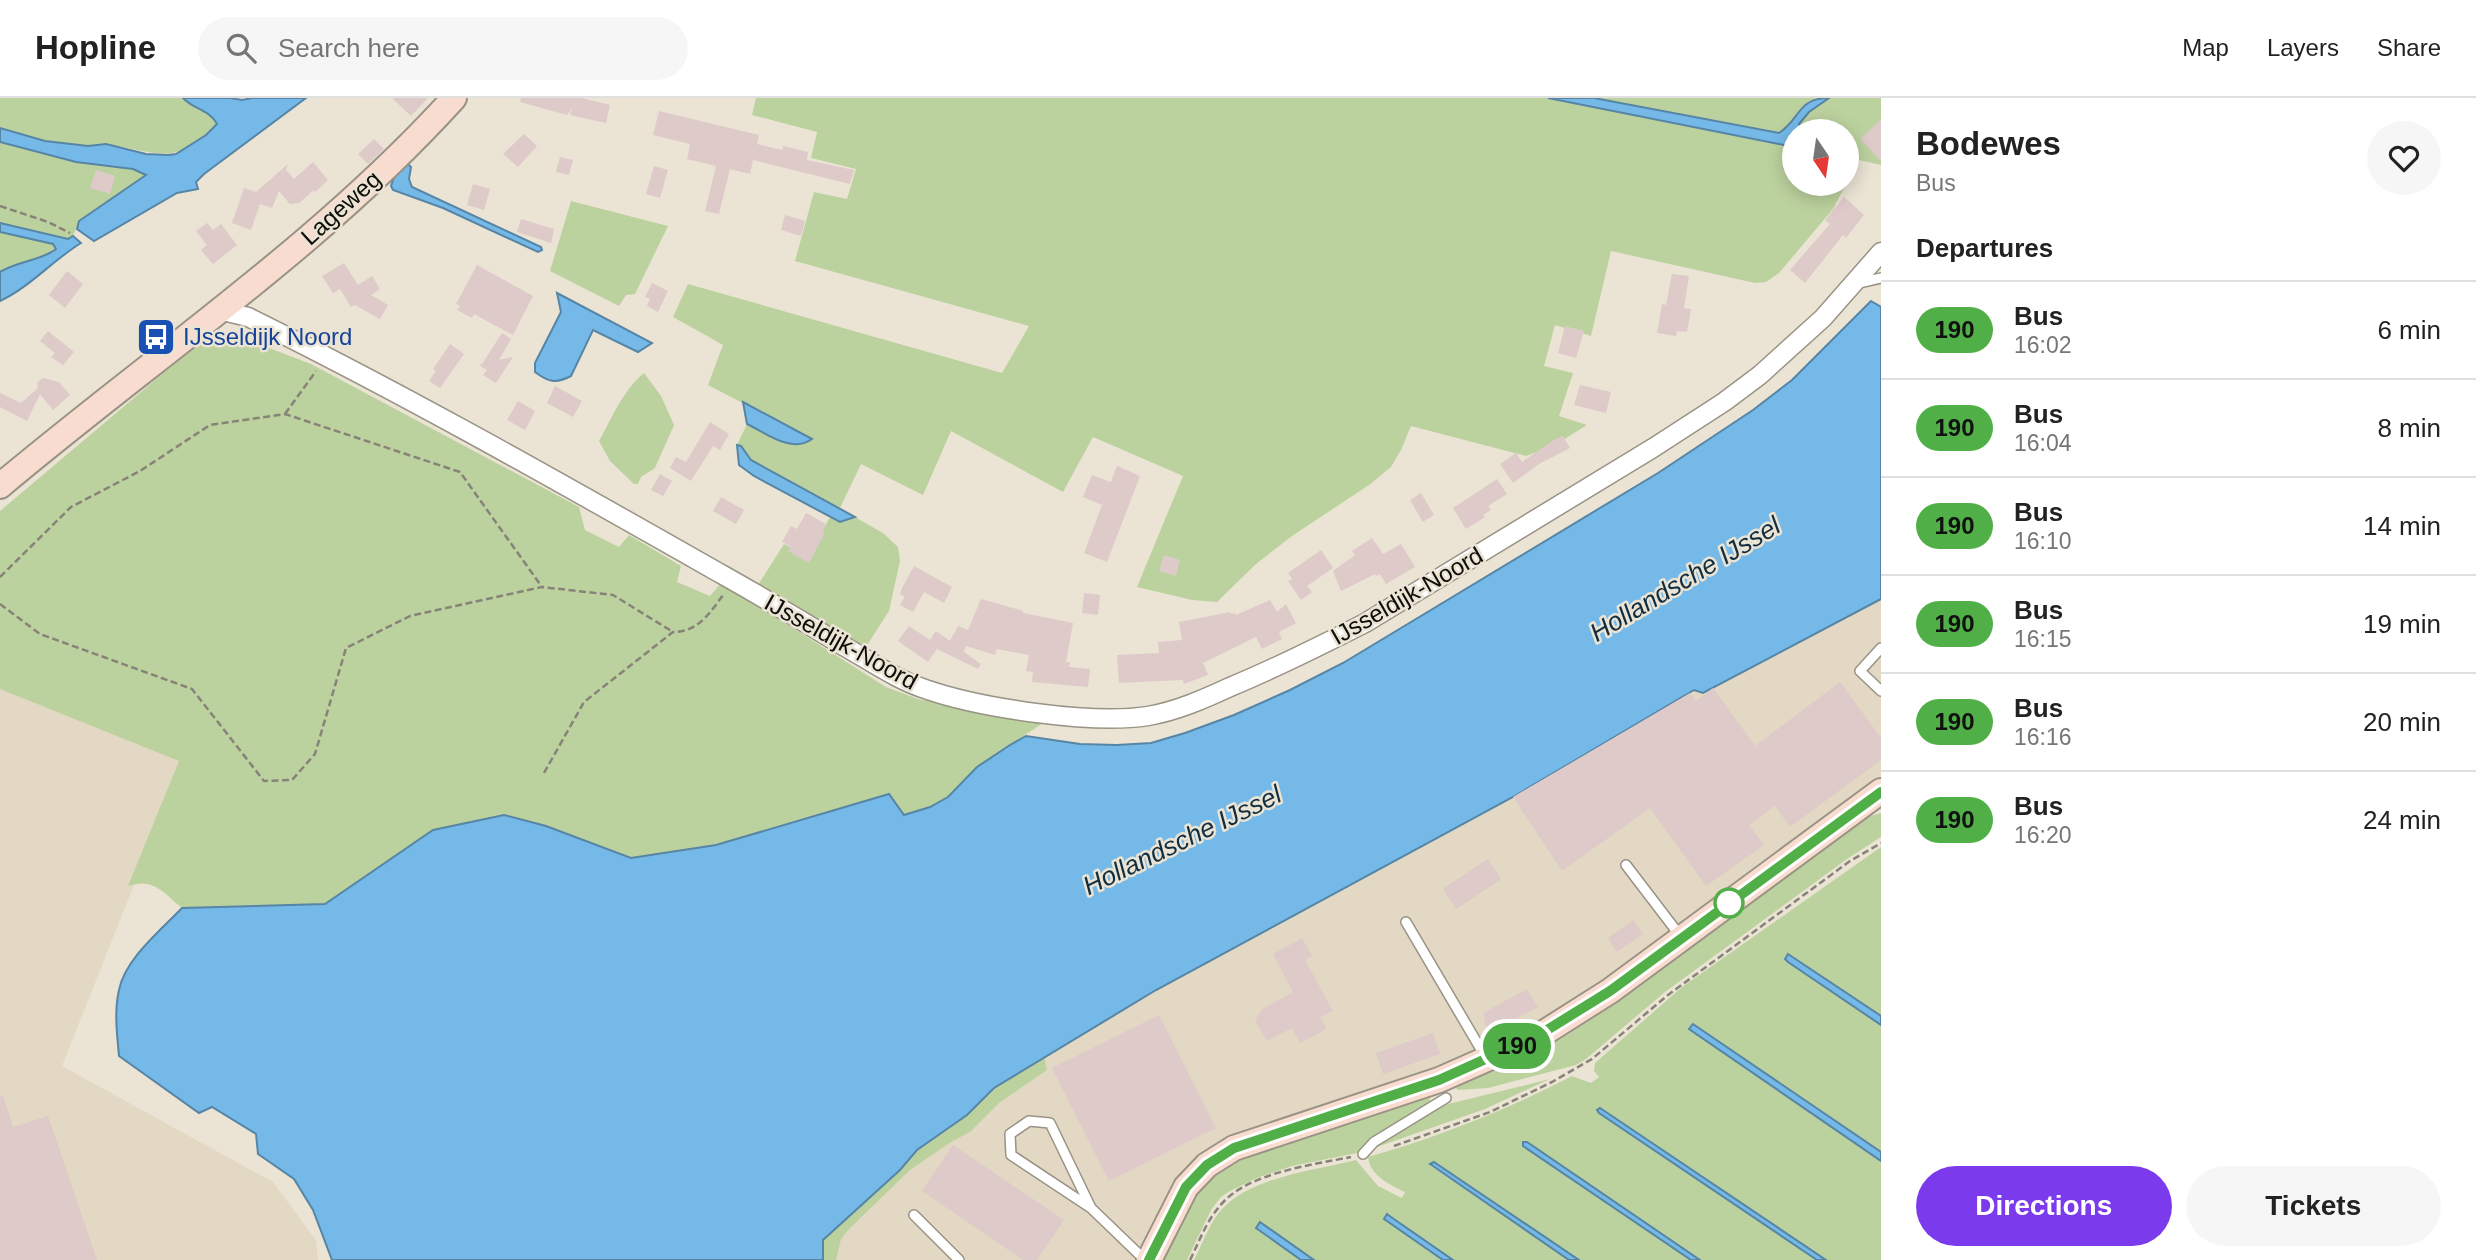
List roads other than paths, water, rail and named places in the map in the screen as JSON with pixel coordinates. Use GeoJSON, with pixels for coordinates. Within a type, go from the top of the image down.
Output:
{"type":"FeatureCollection","features":[{"type":"Feature","properties":{"kind":"street","name":"Lageweg"},"geometry":{"type":"LineString","coordinates":[[219,310],[263,277],[370,184],[454,98]]}},
{"type":"Feature","properties":{"kind":"street","name":"IJsseldijk-Noord"},"geometry":{"type":"LineString","coordinates":[[219,310],[248,317],[464,428],[897,677],[928,690],[1004,707],[1087,717],[1147,716],[1173,710],[1280,666],[1364,623],[1653,448],[1760,376],[1823,318],[1881,252]]}},
{"type":"Feature","properties":{"kind":"street"},"geometry":{"type":"LineString","coordinates":[[0,486],[219,310]]}},
{"type":"Feature","properties":{"kind":"street"},"geometry":{"type":"LineString","coordinates":[[1147,1260],[1186,1187],[1207,1165],[1234,1148],[1439,1080],[1539,1035],[1576,1013],[1871,808],[1881,792]]}},
{"type":"Feature","properties":{"kind":"lane"},"geometry":{"type":"LineString","coordinates":[[1853,285],[1881,278]]}},
{"type":"Feature","properties":{"kind":"lane"},"geometry":{"type":"LineString","coordinates":[[1881,648],[1860,671],[1881,691]]}},
{"type":"Feature","properties":{"kind":"lane"},"geometry":{"type":"LineString","coordinates":[[1626,865],[1682,938]]}},
{"type":"Feature","properties":{"kind":"lane"},"geometry":{"type":"LineString","coordinates":[[1406,922],[1487,1060]]}},
{"type":"Feature","properties":{"kind":"lane"},"geometry":{"type":"LineString","coordinates":[[1363,1154],[1374,1142],[1446,1098]]}},
{"type":"Feature","properties":{"kind":"lane"},"geometry":{"type":"LineString","coordinates":[[1091,1208],[1050,1123],[1029,1121],[1010,1134],[1010,1155],[1091,1208],[1147,1260]]}},
{"type":"Feature","properties":{"kind":"lane"},"geometry":{"type":"LineString","coordinates":[[914,1214],[959,1260]]}},
{"type":"Feature","properties":{"kind":"water"},"geometry":{"type":"Polygon","coordinates":[[[183,98],[306,98],[204,174],[196,182],[198,189],[177,193],[94,241],[77,229],[79,221],[146,175],[133,169],[76,162],[0,142],[0,128],[45,141],[88,146],[106,144],[146,154],[176,154],[206,135],[217,124],[214,119],[183,98]]]}},
{"type":"Feature","properties":{"kind":"water"},"geometry":{"type":"Polygon","coordinates":[[[1548,98],[1594,98],[1779,133],[1782,130],[1782,145],[1548,98]]]}},
{"type":"Feature","properties":{"kind":"water"},"geometry":{"type":"Polygon","coordinates":[[[1829,98],[1803,119],[1793,119],[1805,105],[1829,98]]]}},
{"type":"Feature","properties":{"kind":"water"},"geometry":{"type":"Polygon","coordinates":[[[408,164],[411,167],[409,179],[412,187],[541,247],[542,250],[538,252],[443,208],[393,190],[391,186],[394,177],[408,164]]]}},
{"type":"Feature","properties":{"kind":"water"},"geometry":{"type":"Polygon","coordinates":[[[0,223],[68,239],[73,236],[81,243],[0,301],[0,272],[56,249],[53,244],[0,232],[0,223]]]}},
{"type":"Feature","properties":{"kind":"water"},"geometry":{"type":"Polygon","coordinates":[[[557,293],[652,343],[638,352],[593,330],[571,376],[556,381],[544,378],[535,372],[535,363],[561,312],[557,293]]]}},
{"type":"Feature","properties":{"kind":"water","name":"Hollandsche IJssel"},"geometry":{"type":"Polygon","coordinates":[[[1871,301],[1881,307],[1881,599],[1703,693],[1694,690],[1513,797],[1156,990],[994,1088],[967,1115],[917,1150],[900,1170],[823,1240],[823,1260],[332,1260],[313,1210],[294,1179],[258,1154],[256,1134],[212,1107],[199,1113],[119,1056],[116,1023],[119,990],[123,978],[136,956],[182,908],[325,904],[433,830],[504,815],[546,826],[631,858],[716,845],[889,794],[904,815],[930,807],[948,797],[977,767],[1026,736],[1080,744],[1151,743],[1234,715],[1343,663],[1658,473],[1753,410],[1792,380],[1871,301]]]}},
{"type":"Feature","properties":{"kind":"water"},"geometry":{"type":"Polygon","coordinates":[[[743,402],[812,439],[804,443],[788,443],[747,424],[743,402]]]}},
{"type":"Feature","properties":{"kind":"water"},"geometry":{"type":"Polygon","coordinates":[[[737,445],[741,446],[751,460],[855,517],[840,522],[754,476],[739,465],[737,445]]]}},
{"type":"Feature","properties":{"kind":"water"},"geometry":{"type":"Polygon","coordinates":[[[1788,954],[1881,1016],[1881,1025],[1788,962],[1785,959],[1788,954]]]}},
{"type":"Feature","properties":{"kind":"water"},"geometry":{"type":"Polygon","coordinates":[[[1693,1024],[1881,1152],[1881,1161],[1689,1029],[1693,1024]]]}},
{"type":"Feature","properties":{"kind":"water"},"geometry":{"type":"Polygon","coordinates":[[[1600,1108],[1826,1260],[1817,1260],[1599,1113],[1597,1110],[1600,1108]]]}},
{"type":"Feature","properties":{"kind":"water"},"geometry":{"type":"Polygon","coordinates":[[[1523,1142],[1527,1142],[1700,1260],[1691,1260],[1523,1146],[1523,1142]]]}},
{"type":"Feature","properties":{"kind":"water"},"geometry":{"type":"Polygon","coordinates":[[[1434,1162],[1579,1260],[1569,1260],[1430,1164],[1434,1162]]]}},
{"type":"Feature","properties":{"kind":"water"},"geometry":{"type":"Polygon","coordinates":[[[1387,1214],[1453,1260],[1443,1260],[1384,1219],[1387,1214]]]}},
{"type":"Feature","properties":{"kind":"water"},"geometry":{"type":"Polygon","coordinates":[[[1260,1222],[1314,1260],[1301,1260],[1256,1228],[1260,1222]]]}},
{"type":"Feature","properties":{"kind":"place","name":"IJsseldijk Noord"},"geometry":{"type":"Point","coordinates":[156,337]}}]}
